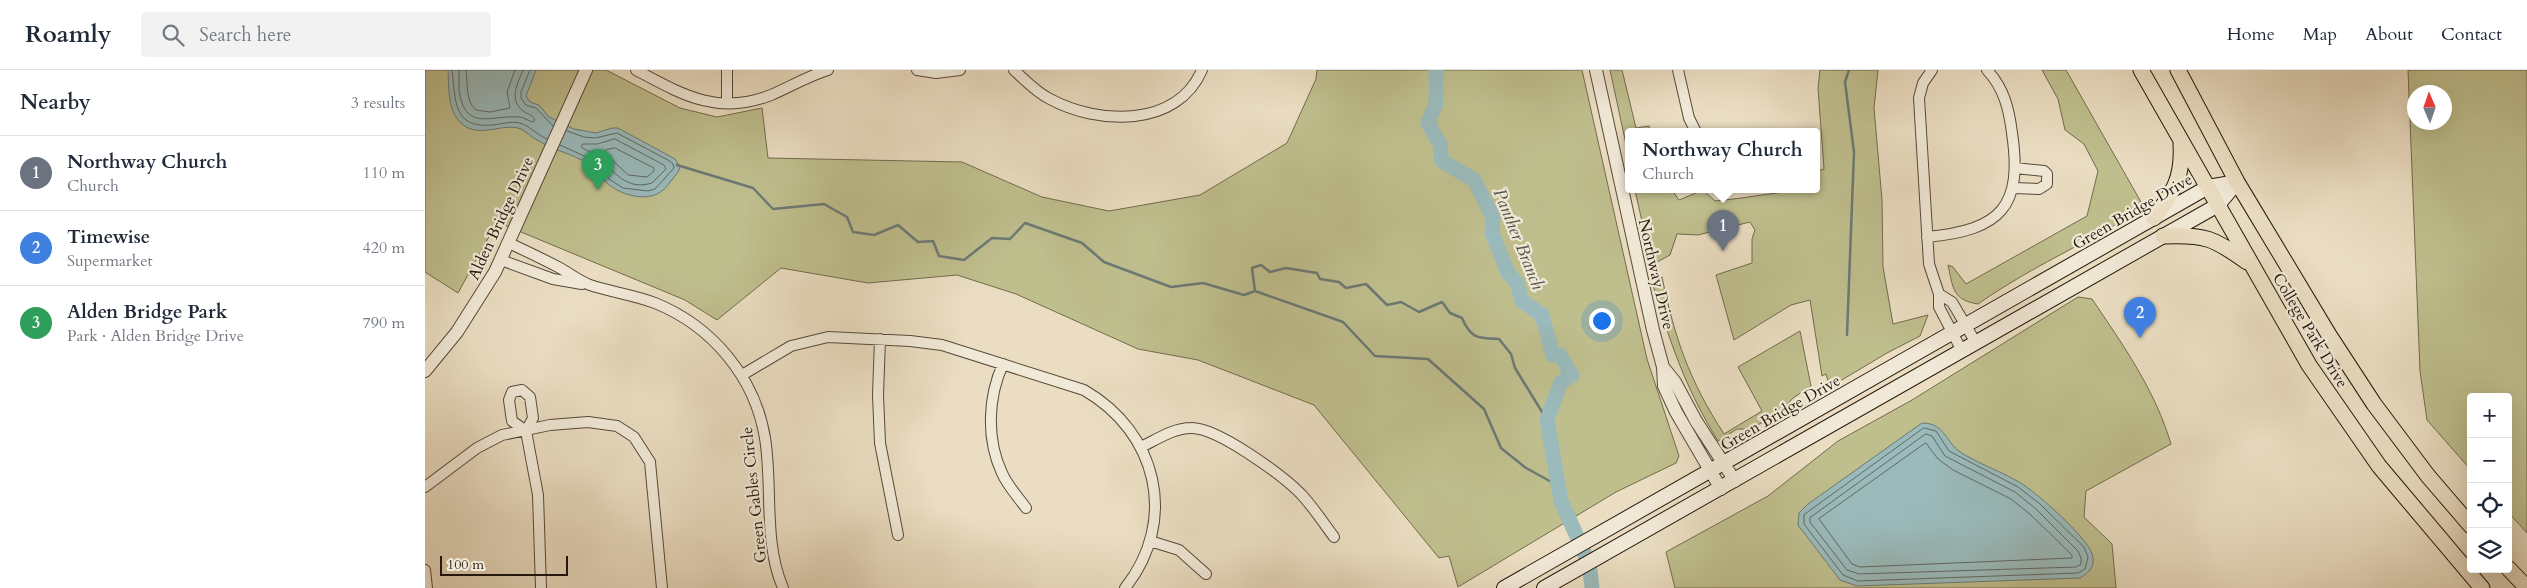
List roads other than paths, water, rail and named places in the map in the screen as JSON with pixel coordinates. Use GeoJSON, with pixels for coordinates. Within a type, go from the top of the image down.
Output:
{"type":"FeatureCollection","features":[{"type":"Feature","properties":{"kind":"main road","name":"College Park Drive"},"geometry":{"type":"LineString","coordinates":[[2141,70],[2309,365],[2353,430],[2412,506],[2482,588]]}},
{"type":"Feature","properties":{"kind":"main road","name":"College Park Drive"},"geometry":{"type":"LineString","coordinates":[[2178,70],[2237,182],[2329,336],[2375,404],[2428,476],[2467,521]]}},
{"type":"Feature","properties":{"kind":"main road"},"geometry":{"type":"LineString","coordinates":[[2155,218],[2172,194],[2179,177],[2182,161],[2181,140]]}},
{"type":"Feature","properties":{"kind":"main road"},"geometry":{"type":"LineString","coordinates":[[1544,588],[2218,205],[2237,182]]}},
{"type":"Feature","properties":{"kind":"main road","name":"Green Bridge Drive"},"geometry":{"type":"LineString","coordinates":[[1504,588],[2208,188],[2237,182]]}},
{"type":"Feature","properties":{"kind":"main road"},"geometry":{"type":"LineString","coordinates":[[2163,236],[2206,238],[2222,243],[2253,266]]}},
{"type":"Feature","properties":{"kind":"main road"},"geometry":{"type":"LineString","coordinates":[[2077,262],[2092,277]]}},
{"type":"Feature","properties":{"kind":"main road"},"geometry":{"type":"LineString","coordinates":[[2512,572],[2527,588]]}},
{"type":"Feature","properties":{"kind":"street","name":"Alden Bridge Drive"},"geometry":{"type":"LineString","coordinates":[[425,370],[447,345],[475,305],[501,260],[586,70]]}},
{"type":"Feature","properties":{"kind":"street"},"geometry":{"type":"LineString","coordinates":[[637,70],[681,95],[703,102],[727,103],[762,98],[828,70]]}},
{"type":"Feature","properties":{"kind":"street"},"geometry":{"type":"LineString","coordinates":[[727,70],[727,103]]}},
{"type":"Feature","properties":{"kind":"street"},"geometry":{"type":"LineString","coordinates":[[917,70],[935,73],[961,70]]}},
{"type":"Feature","properties":{"kind":"street"},"geometry":{"type":"LineString","coordinates":[[1014,70],[1048,98],[1070,108],[1100,115],[1134,117],[1170,106],[1184,96],[1202,70]]}},
{"type":"Feature","properties":{"kind":"street","name":"Northway Drive"},"geometry":{"type":"LineString","coordinates":[[1596,70],[1653,330],[1663,367],[1664,386],[1676,412],[1721,489]]}},
{"type":"Feature","properties":{"kind":"street"},"geometry":{"type":"LineString","coordinates":[[1678,70],[1689,118],[1695,128]]}},
{"type":"Feature","properties":{"kind":"street"},"geometry":{"type":"LineString","coordinates":[[1932,70],[1923,83],[1919,98],[1929,264],[1939,294],[1939,307],[1962,351]]}},
{"type":"Feature","properties":{"kind":"street"},"geometry":{"type":"LineString","coordinates":[[1927,237],[1969,229],[1988,221],[2004,208],[2014,188],[2015,168],[2010,117],[2005,96],[1987,70]]}},
{"type":"Feature","properties":{"kind":"street"},"geometry":{"type":"LineString","coordinates":[[2014,188],[2039,189],[2047,184],[2048,180],[2044,171],[2015,168]]}},
{"type":"Feature","properties":{"kind":"street","name":"Green Gables Circle"},"geometry":{"type":"LineString","coordinates":[[509,243],[588,284]]}},
{"type":"Feature","properties":{"kind":"street","name":"Green Gables Circle"},"geometry":{"type":"LineString","coordinates":[[501,260],[553,279],[588,284],[645,300],[682,316],[717,344],[742,375],[755,403],[763,430],[772,544],[775,564],[783,588]]}},
{"type":"Feature","properties":{"kind":"street"},"geometry":{"type":"LineString","coordinates":[[1939,294],[1952,302],[1976,343]]}},
{"type":"Feature","properties":{"kind":"street"},"geometry":{"type":"LineString","coordinates":[[742,375],[791,346],[815,338],[880,339],[942,345],[1075,387],[1099,399],[1121,418],[1141,447],[1154,488],[1155,514],[1150,541],[1138,571],[1125,588]]}},
{"type":"Feature","properties":{"kind":"street"},"geometry":{"type":"LineString","coordinates":[[880,339],[879,435],[898,534]]}},
{"type":"Feature","properties":{"kind":"street"},"geometry":{"type":"LineString","coordinates":[[1003,364],[991,400],[995,452],[1002,473],[1025,508]]}},
{"type":"Feature","properties":{"kind":"street","name":"Northway Drive"},"geometry":{"type":"LineString","coordinates":[[1663,367],[1675,382],[1696,421],[1735,481]]}},
{"type":"Feature","properties":{"kind":"street"},"geometry":{"type":"LineString","coordinates":[[425,487],[477,448],[502,435],[550,425],[598,421],[626,430],[641,445],[650,462],[662,588]]}},
{"type":"Feature","properties":{"kind":"street"},"geometry":{"type":"LineString","coordinates":[[1141,447],[1183,428],[1212,432],[1280,476],[1302,495],[1334,537]]}},
{"type":"Feature","properties":{"kind":"street"},"geometry":{"type":"LineString","coordinates":[[526,431],[540,519],[541,588]]}},
{"type":"Feature","properties":{"kind":"street"},"geometry":{"type":"LineString","coordinates":[[1150,541],[1179,550],[1206,574]]}},
{"type":"Feature","properties":{"kind":"street"},"geometry":{"type":"LineString","coordinates":[[425,570],[427,588]]}},
{"type":"Feature","properties":{"kind":"water"},"geometry":{"type":"Polygon","coordinates":[[[448,70],[536,70],[526,96],[530,102],[539,105],[549,117],[574,129],[596,133],[618,128],[675,159],[680,167],[678,172],[666,187],[657,194],[645,197],[631,195],[612,187],[589,164],[535,139],[521,129],[507,127],[476,130],[469,128],[457,119],[451,106],[448,70]]]}},
{"type":"Feature","properties":{"kind":"water"},"geometry":{"type":"Polygon","coordinates":[[[1922,423],[1936,426],[1958,450],[2019,482],[2048,505],[2081,537],[2088,547],[2093,558],[2089,571],[2080,578],[1857,586],[1840,580],[1798,525],[1799,513],[1808,504],[1922,423]]]}},
{"type":"Feature","properties":{"kind":"waterway","name":"Panther Branch"},"geometry":{"type":"LineString","coordinates":[[1436,70],[1436,103],[1428,123],[1440,144],[1442,161],[1474,180],[1493,217],[1492,233],[1508,273],[1517,283],[1522,301],[1542,315],[1553,355],[1560,355],[1572,375],[1561,382],[1547,420],[1561,501],[1584,552],[1590,570],[1592,588]]}},
{"type":"Feature","properties":{"kind":"waterway"},"geometry":{"type":"LineString","coordinates":[[1847,335],[1854,152],[1845,82],[1849,70]]}},
{"type":"Feature","properties":{"kind":"waterway"},"geometry":{"type":"LineString","coordinates":[[677,165],[753,188],[773,209],[824,204],[847,217],[853,232],[874,235],[898,225],[918,242],[933,241],[939,256],[964,260],[992,238],[1010,239],[1025,223],[1082,243],[1104,262],[1171,287],[1203,283],[1244,295],[1255,291],[1252,268],[1261,265],[1270,272],[1286,268],[1317,273],[1320,279],[1339,282],[1346,288],[1366,284],[1387,305],[1401,302],[1419,312],[1442,302],[1450,313],[1462,318],[1472,334],[1499,339],[1511,354],[1515,368],[1547,420]]}},
{"type":"Feature","properties":{"kind":"waterway"},"geometry":{"type":"LineString","coordinates":[[1255,291],[1343,322],[1375,356],[1428,359],[1484,409],[1501,448],[1526,468],[1557,485]]}},
{"type":"Feature","properties":{"kind":"place","name":"Alden Bridge Park"},"geometry":{"type":"Point","coordinates":[598,190]}},
{"type":"Feature","properties":{"kind":"place","name":"Northway Church"},"geometry":{"type":"Point","coordinates":[1723,251]}},
{"type":"Feature","properties":{"kind":"place","name":"Timewise"},"geometry":{"type":"Point","coordinates":[2140,338]}}]}
